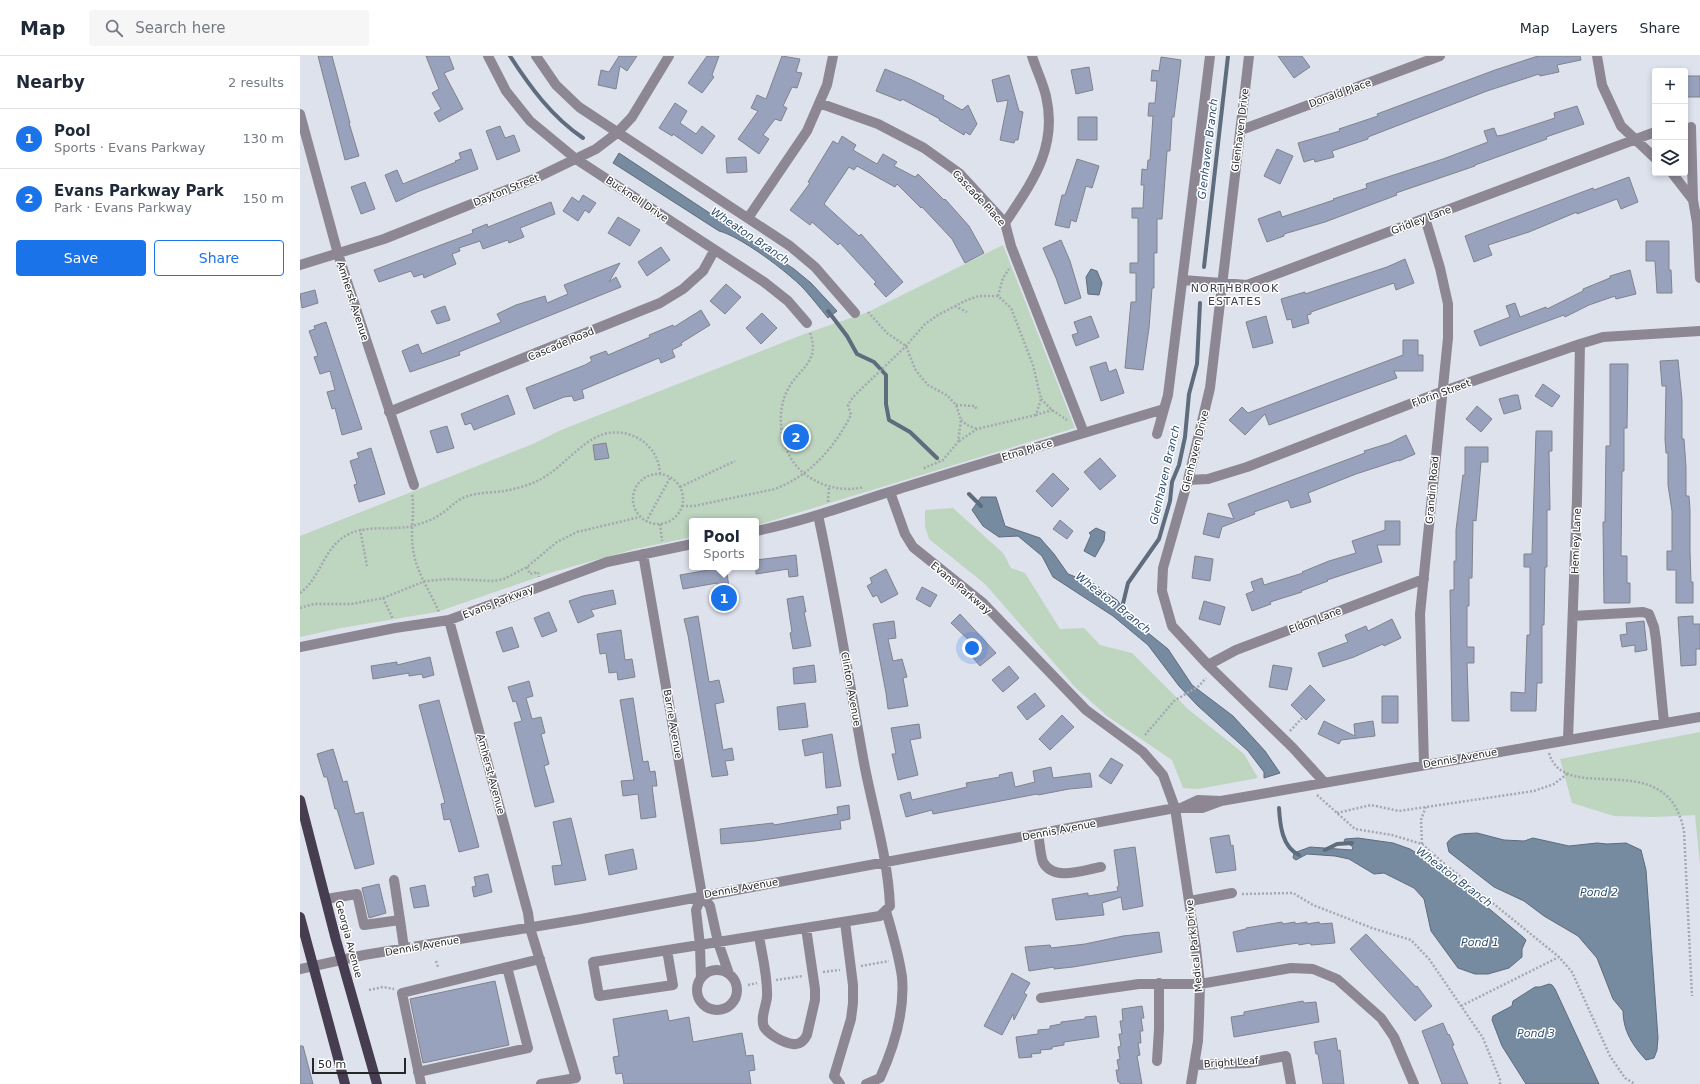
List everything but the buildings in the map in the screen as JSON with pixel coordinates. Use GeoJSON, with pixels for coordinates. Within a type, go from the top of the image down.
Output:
{"type":"FeatureCollection","features":[{"type":"Feature","properties":{"kind":"main road","name":"Georgia Avenue"},"geometry":{"type":"LineString","coordinates":[[300,800],[342,960],[377,1084]]}},
{"type":"Feature","properties":{"kind":"main road"},"geometry":{"type":"LineString","coordinates":[[300,917],[345,1084]]}},
{"type":"Feature","properties":{"kind":"street","name":"Bucknell Drive"},"geometry":{"type":"LineString","coordinates":[[488,56],[506,91],[530,121],[576,159],[714,251],[764,282],[788,301],[807,323]]}},
{"type":"Feature","properties":{"kind":"street"},"geometry":{"type":"LineString","coordinates":[[536,56],[556,85],[579,107],[790,246],[815,267],[855,313]]}},
{"type":"Feature","properties":{"kind":"street","name":"Dayton Street"},"geometry":{"type":"LineString","coordinates":[[300,265],[384,239],[526,182],[596,149],[617,132],[632,117],[669,56]]}},
{"type":"Feature","properties":{"kind":"street"},"geometry":{"type":"LineString","coordinates":[[748,218],[807,131],[827,85],[833,56]]}},
{"type":"Feature","properties":{"kind":"street"},"geometry":{"type":"LineString","coordinates":[[1005,223],[1035,177],[1045,154],[1050,131],[1046,97],[1032,56]]}},
{"type":"Feature","properties":{"kind":"street"},"geometry":{"type":"LineString","coordinates":[[1157,434],[1168,395],[1210,56]]}},
{"type":"Feature","properties":{"kind":"street","name":"Glenhaven Drive"},"geometry":{"type":"LineString","coordinates":[[1249,56],[1210,388],[1188,480],[1163,568],[1162,591],[1172,626],[1208,665],[1283,738],[1324,782]]}},
{"type":"Feature","properties":{"kind":"street","name":"Donald Place"},"geometry":{"type":"LineString","coordinates":[[1241,130],[1440,56]]}},
{"type":"Feature","properties":{"kind":"street"},"geometry":{"type":"LineString","coordinates":[[1597,56],[1602,85],[1621,126],[1652,155]]}},
{"type":"Feature","properties":{"kind":"street","name":"Cascade Place"},"geometry":{"type":"LineString","coordinates":[[819,103],[878,124],[924,148],[959,173],[1005,223],[1011,246],[1084,433]]}},
{"type":"Feature","properties":{"kind":"street","name":"Amherst Avenue"},"geometry":{"type":"LineString","coordinates":[[300,114],[338,254],[414,485]]}},
{"type":"Feature","properties":{"kind":"street"},"geometry":{"type":"LineString","coordinates":[[1692,127],[1693,200],[1697,223],[1700,278]]}},
{"type":"Feature","properties":{"kind":"street","name":"Gridley Lane"},"geometry":{"type":"LineString","coordinates":[[1183,280],[1247,285],[1652,133]]}},
{"type":"Feature","properties":{"kind":"street"},"geometry":{"type":"LineString","coordinates":[[1674,176],[1693,200]]}},
{"type":"Feature","properties":{"kind":"street","name":"Grandin Road"},"geometry":{"type":"LineString","coordinates":[[1424,765],[1420,614],[1441,392],[1448,338],[1448,304],[1440,268],[1425,218]]}},
{"type":"Feature","properties":{"kind":"street","name":"Cascade Road"},"geometry":{"type":"LineString","coordinates":[[389,412],[529,357],[660,303],[683,289],[703,270],[714,251]]}},
{"type":"Feature","properties":{"kind":"street","name":"Florin Street"},"geometry":{"type":"LineString","coordinates":[[1188,480],[1208,478],[1247,467],[1441,392],[1603,337],[1700,331]]}},
{"type":"Feature","properties":{"kind":"street","name":"Hemley Lane"},"geometry":{"type":"LineString","coordinates":[[1568,739],[1573,616],[1580,344]]}},
{"type":"Feature","properties":{"kind":"street","name":"Etna Place"},"geometry":{"type":"LineString","coordinates":[[890,492],[1164,409]]}},
{"type":"Feature","properties":{"kind":"street"},"geometry":{"type":"LineString","coordinates":[[759,530],[782,526],[890,492]]}},
{"type":"Feature","properties":{"kind":"street","name":"Evans Parkway"},"geometry":{"type":"LineString","coordinates":[[890,492],[905,534],[913,547],[982,603],[1086,710],[1144,752],[1163,775],[1178,808]]}},
{"type":"Feature","properties":{"kind":"street","name":"Clinton Avenue"},"geometry":{"type":"LineString","coordinates":[[818,515],[837,602],[864,764],[884,862],[890,906],[886,912]]}},
{"type":"Feature","properties":{"kind":"street","name":"Evans Parkway"},"geometry":{"type":"LineString","coordinates":[[300,647],[395,628],[449,620],[607,562],[689,545]]}},
{"type":"Feature","properties":{"kind":"street","name":"Barrie Avenue"},"geometry":{"type":"LineString","coordinates":[[643,554],[702,895]]}},
{"type":"Feature","properties":{"kind":"street","name":"Eldon Lane"},"geometry":{"type":"LineString","coordinates":[[1208,665],[1236,650],[1424,579]]}},
{"type":"Feature","properties":{"kind":"street"},"geometry":{"type":"LineString","coordinates":[[1573,616],[1643,612],[1649,614],[1654,627],[1656,640],[1664,723]]}},
{"type":"Feature","properties":{"kind":"street","name":"Amherst Avenue"},"geometry":{"type":"LineString","coordinates":[[449,620],[528,913],[530,928],[576,1078],[541,1084]]}},
{"type":"Feature","properties":{"kind":"street","name":"Dennis Avenue"},"geometry":{"type":"LineString","coordinates":[[300,969],[404,948],[530,928],[1178,808],[1198,800],[1221,801],[1700,717]]}},
{"type":"Feature","properties":{"kind":"street","name":"Medical Park Drive"},"geometry":{"type":"LineString","coordinates":[[1178,808],[1200,984],[1198,1041],[1191,1084]]}},
{"type":"Feature","properties":{"kind":"street"},"geometry":{"type":"LineString","coordinates":[[1038,834],[1043,861],[1051,872],[1060,874],[1100,867]]}},
{"type":"Feature","properties":{"kind":"street"},"geometry":{"type":"LineString","coordinates":[[394,880],[404,948]]}},
{"type":"Feature","properties":{"kind":"street"},"geometry":{"type":"LineString","coordinates":[[1190,901],[1232,893]]}},
{"type":"Feature","properties":{"kind":"street"},"geometry":{"type":"LineString","coordinates":[[326,899],[356,894],[364,926],[400,920]]}},
{"type":"Feature","properties":{"kind":"street"},"geometry":{"type":"LineString","coordinates":[[702,895],[710,906],[718,942],[729,974],[736,984],[736,996],[728,1006],[716,1010],[705,1006],[700,1001],[697,989],[701,978],[700,945],[696,910],[702,895]]}},
{"type":"Feature","properties":{"kind":"street"},"geometry":{"type":"LineString","coordinates":[[667,950],[673,985],[599,996],[593,962],[667,950],[718,942],[759,936],[845,922],[880,916],[886,912],[902,977],[902,999],[890,1055],[880,1078],[866,1084]]}},
{"type":"Feature","properties":{"kind":"street"},"geometry":{"type":"LineString","coordinates":[[840,1084],[834,1076],[851,1019],[854,985],[845,922]]}},
{"type":"Feature","properties":{"kind":"street"},"geometry":{"type":"LineString","coordinates":[[759,936],[767,997],[762,1021],[772,1035],[788,1043],[797,1044],[804,1040],[807,1035],[815,1000],[814,974],[806,928]]}},
{"type":"Feature","properties":{"kind":"street"},"geometry":{"type":"LineString","coordinates":[[421,1084],[402,993],[540,959]]}},
{"type":"Feature","properties":{"kind":"street"},"geometry":{"type":"LineString","coordinates":[[418,1072],[528,1048],[507,967]]}},
{"type":"Feature","properties":{"kind":"street"},"geometry":{"type":"LineString","coordinates":[[1041,998],[1139,984],[1200,984],[1292,968],[1313,970],[1337,979],[1381,1018],[1394,1037],[1414,1084]]}},
{"type":"Feature","properties":{"kind":"street"},"geometry":{"type":"LineString","coordinates":[[701,978],[711,970],[723,971],[729,974]]}},
{"type":"Feature","properties":{"kind":"street"},"geometry":{"type":"LineString","coordinates":[[1156,1061],[1160,1028],[1159,983]]}},
{"type":"Feature","properties":{"kind":"street","name":"Bright Leaf"},"geometry":{"type":"LineString","coordinates":[[1195,1065],[1248,1063],[1286,1056],[1291,1084]]}},
{"type":"Feature","properties":{"kind":"path"},"geometry":{"type":"LineString","coordinates":[[998,296],[1004,278],[1014,266]]}},
{"type":"Feature","properties":{"kind":"path"},"geometry":{"type":"LineString","coordinates":[[682,506],[694,506],[775,489],[786,485],[815,465],[827,453],[843,431],[851,415],[848,405],[853,398],[906,346],[925,324],[955,306],[979,296],[998,296],[1011,308],[1033,365],[1041,399],[1036,415]]}},
{"type":"Feature","properties":{"kind":"path"},"geometry":{"type":"LineString","coordinates":[[955,306],[967,312]]}},
{"type":"Feature","properties":{"kind":"path"},"geometry":{"type":"LineString","coordinates":[[868,312],[887,333],[906,346],[915,369],[928,385],[948,396],[956,405],[961,420],[958,442]]}},
{"type":"Feature","properties":{"kind":"path"},"geometry":{"type":"LineString","coordinates":[[807,323],[814,343],[812,358],[786,391],[781,417],[786,447],[792,460],[803,473],[813,480],[829,486],[851,489],[870,485]]}},
{"type":"Feature","properties":{"kind":"path"},"geometry":{"type":"LineString","coordinates":[[1041,399],[1052,410],[1070,422]]}},
{"type":"Feature","properties":{"kind":"path"},"geometry":{"type":"LineString","coordinates":[[956,405],[975,406],[977,410]]}},
{"type":"Feature","properties":{"kind":"path"},"geometry":{"type":"LineString","coordinates":[[920,469],[943,460],[958,442],[978,429],[1052,410]]}},
{"type":"Feature","properties":{"kind":"path"},"geometry":{"type":"LineString","coordinates":[[961,420],[967,425],[978,429]]}},
{"type":"Feature","properties":{"kind":"path"},"geometry":{"type":"LineString","coordinates":[[300,593],[312,580],[334,544],[360,529],[412,526],[441,515],[462,498],[478,494],[506,491],[536,482],[558,469],[590,439],[608,433],[626,434],[643,440],[654,453],[659,463],[660,475]]}},
{"type":"Feature","properties":{"kind":"path"},"geometry":{"type":"LineString","coordinates":[[680,487],[735,461]]}},
{"type":"Feature","properties":{"kind":"path"},"geometry":{"type":"LineString","coordinates":[[653,475],[660,475],[670,478],[680,487],[683,494],[682,506],[674,517],[660,524],[646,522],[640,518],[634,504],[635,490],[644,479],[653,475]]}},
{"type":"Feature","properties":{"kind":"path"},"geometry":{"type":"LineString","coordinates":[[646,522],[670,478]]}},
{"type":"Feature","properties":{"kind":"path"},"geometry":{"type":"LineString","coordinates":[[414,485],[411,493],[414,506],[412,547],[420,575],[425,581],[439,613]]}},
{"type":"Feature","properties":{"kind":"path"},"geometry":{"type":"LineString","coordinates":[[828,502],[829,486]]}},
{"type":"Feature","properties":{"kind":"path"},"geometry":{"type":"LineString","coordinates":[[300,607],[314,604],[351,604],[383,598],[425,581],[450,579],[494,581],[514,574],[527,567],[557,542],[577,532],[640,518]]}},
{"type":"Feature","properties":{"kind":"path"},"geometry":{"type":"LineString","coordinates":[[660,524],[662,537]]}},
{"type":"Feature","properties":{"kind":"path"},"geometry":{"type":"LineString","coordinates":[[360,529],[367,566]]}},
{"type":"Feature","properties":{"kind":"path"},"geometry":{"type":"LineString","coordinates":[[527,567],[530,574],[538,572]]}},
{"type":"Feature","properties":{"kind":"path"},"geometry":{"type":"LineString","coordinates":[[383,598],[392,616]]}},
{"type":"Feature","properties":{"kind":"path"},"geometry":{"type":"LineString","coordinates":[[1145,735],[1174,701],[1198,686]]}},
{"type":"Feature","properties":{"kind":"path"},"geometry":{"type":"LineString","coordinates":[[1283,738],[1303,717]]}},
{"type":"Feature","properties":{"kind":"path"},"geometry":{"type":"LineString","coordinates":[[1546,743],[1551,760],[1556,768],[1567,774],[1580,778],[1635,780],[1656,788],[1670,798],[1681,814],[1684,831],[1692,996]]}},
{"type":"Feature","properties":{"kind":"path"},"geometry":{"type":"LineString","coordinates":[[1337,813],[1371,805],[1399,811],[1426,806],[1448,805],[1467,800],[1534,791],[1554,784],[1567,774]]}},
{"type":"Feature","properties":{"kind":"path"},"geometry":{"type":"LineString","coordinates":[[1316,794],[1355,828],[1392,835],[1422,844],[1559,957],[1572,972],[1610,1056],[1625,1078],[1635,1084]]}},
{"type":"Feature","properties":{"kind":"path"},"geometry":{"type":"LineString","coordinates":[[1422,844],[1421,820],[1426,806]]}},
{"type":"Feature","properties":{"kind":"path"},"geometry":{"type":"LineString","coordinates":[[1232,893],[1293,893],[1319,907],[1372,928],[1411,940],[1429,959],[1483,1038],[1500,1080],[1500,1084]]}},
{"type":"Feature","properties":{"kind":"path"},"geometry":{"type":"LineString","coordinates":[[1461,1006],[1559,957]]}},
{"type":"Feature","properties":{"kind":"path"},"geometry":{"type":"LineString","coordinates":[[436,961],[438,967]]}},
{"type":"Feature","properties":{"kind":"path"},"geometry":{"type":"LineString","coordinates":[[369,990],[383,987],[402,993]]}},
{"type":"Feature","properties":{"kind":"green space"},"geometry":{"type":"Polygon","coordinates":[[[1003,245],[1075,428],[761,524],[759,524],[759,518],[689,518],[689,538],[635,549],[553,572],[437,612],[341,628],[300,637],[300,536],[533,444],[561,430],[807,333],[868,312],[1003,245]]]}},
{"type":"Feature","properties":{"kind":"green space"},"geometry":{"type":"Polygon","coordinates":[[[953,508],[1003,553],[1011,568],[1025,573],[1060,629],[1084,628],[1100,645],[1132,653],[1188,709],[1244,754],[1258,778],[1198,789],[1183,788],[1172,760],[1107,716],[1075,687],[985,584],[929,539],[925,526],[925,510],[953,508]]]}},
{"type":"Feature","properties":{"kind":"green space"},"geometry":{"type":"Polygon","coordinates":[[[1700,732],[1700,865],[1695,815],[1655,817],[1614,816],[1572,803],[1560,759],[1700,732]]]}},
{"type":"Feature","properties":{"kind":"water"},"geometry":{"type":"Polygon","coordinates":[[[619,153],[794,269],[811,283],[837,311],[828,318],[807,292],[776,264],[739,240],[719,231],[613,163],[619,153]]]}},
{"type":"Feature","properties":{"kind":"water"},"geometry":{"type":"Polygon","coordinates":[[[1091,269],[1097,271],[1102,283],[1099,295],[1088,294],[1086,277],[1091,269]]]}},
{"type":"Feature","properties":{"kind":"water"},"geometry":{"type":"Polygon","coordinates":[[[981,497],[996,497],[1005,526],[1040,538],[1054,554],[1068,574],[1094,584],[1117,600],[1132,620],[1168,649],[1192,685],[1233,716],[1265,751],[1280,773],[1264,778],[1264,772],[1248,751],[1198,706],[1179,686],[1148,645],[1113,616],[1053,577],[1042,556],[1018,536],[999,537],[983,526],[972,510],[981,497]]]}},
{"type":"Feature","properties":{"kind":"water"},"geometry":{"type":"Polygon","coordinates":[[[1096,528],[1105,532],[1104,541],[1095,557],[1084,551],[1091,535],[1089,533],[1096,528]]]}},
{"type":"Feature","properties":{"kind":"water"},"geometry":{"type":"Polygon","coordinates":[[[734,590],[735,604],[714,606],[713,592],[734,590]]]}},
{"type":"Feature","properties":{"kind":"water","name":"Pond 2"},"geometry":{"type":"Polygon","coordinates":[[[1477,833],[1504,840],[1524,841],[1533,838],[1569,846],[1597,843],[1626,843],[1641,850],[1646,870],[1658,1038],[1657,1050],[1654,1058],[1646,1060],[1633,1044],[1627,1032],[1623,1018],[1623,1011],[1613,999],[1597,958],[1578,936],[1544,916],[1524,901],[1494,887],[1449,852],[1447,843],[1450,839],[1460,834],[1477,833]]]}},
{"type":"Feature","properties":{"kind":"water","name":"Pond 1"},"geometry":{"type":"Polygon","coordinates":[[[1358,838],[1393,843],[1410,849],[1438,866],[1526,940],[1522,949],[1522,957],[1509,968],[1488,974],[1475,974],[1458,968],[1431,931],[1424,899],[1414,888],[1384,873],[1374,874],[1349,859],[1335,856],[1307,854],[1296,860],[1293,858],[1294,853],[1310,847],[1352,850],[1353,847],[1344,841],[1345,839],[1358,838]]]}},
{"type":"Feature","properties":{"kind":"water","name":"Pond 3"},"geometry":{"type":"Polygon","coordinates":[[[1549,984],[1555,989],[1599,1084],[1526,1084],[1502,1046],[1492,1020],[1493,1016],[1512,1006],[1513,1001],[1535,987],[1549,984]]]}},
{"type":"Feature","properties":{"kind":"waterway","name":"Wheaton Branch"},"geometry":{"type":"LineString","coordinates":[[510,56],[542,101],[561,121],[583,138]]}},
{"type":"Feature","properties":{"kind":"waterway","name":"Glenhaven Branch"},"geometry":{"type":"LineString","coordinates":[[1204,267],[1228,56]]}},
{"type":"Feature","properties":{"kind":"waterway","name":"Glenhaven Branch"},"geometry":{"type":"LineString","coordinates":[[1121,612],[1128,583],[1159,539],[1170,501],[1172,482],[1179,465],[1185,437],[1189,394],[1197,364],[1200,303]]}},
{"type":"Feature","properties":{"kind":"waterway","name":"Wheaton Branch"},"geometry":{"type":"LineString","coordinates":[[828,311],[847,336],[857,354],[874,362],[886,375],[886,404],[889,420],[910,432],[937,458]]}},
{"type":"Feature","properties":{"kind":"waterway","name":"Wheaton Branch"},"geometry":{"type":"LineString","coordinates":[[969,494],[981,506]]}},
{"type":"Feature","properties":{"kind":"waterway","name":"Wheaton Branch"},"geometry":{"type":"LineString","coordinates":[[1279,808],[1281,828],[1285,841],[1289,847],[1299,855]]}},
{"type":"Feature","properties":{"kind":"waterway","name":"Wheaton Branch"},"geometry":{"type":"LineString","coordinates":[[1325,850],[1337,844],[1352,843]]}},
{"type":"Feature","properties":{"kind":"place","name":"Evans Parkway Park"},"geometry":{"type":"Point","coordinates":[796,437]}},
{"type":"Feature","properties":{"kind":"place","name":"Pool"},"geometry":{"type":"Point","coordinates":[724,598]}},
{"type":"Feature","properties":{"kind":"district","name":"NORTHBROOK ESTATES"},"geometry":{"type":"Point","coordinates":[1235,294]}}]}
